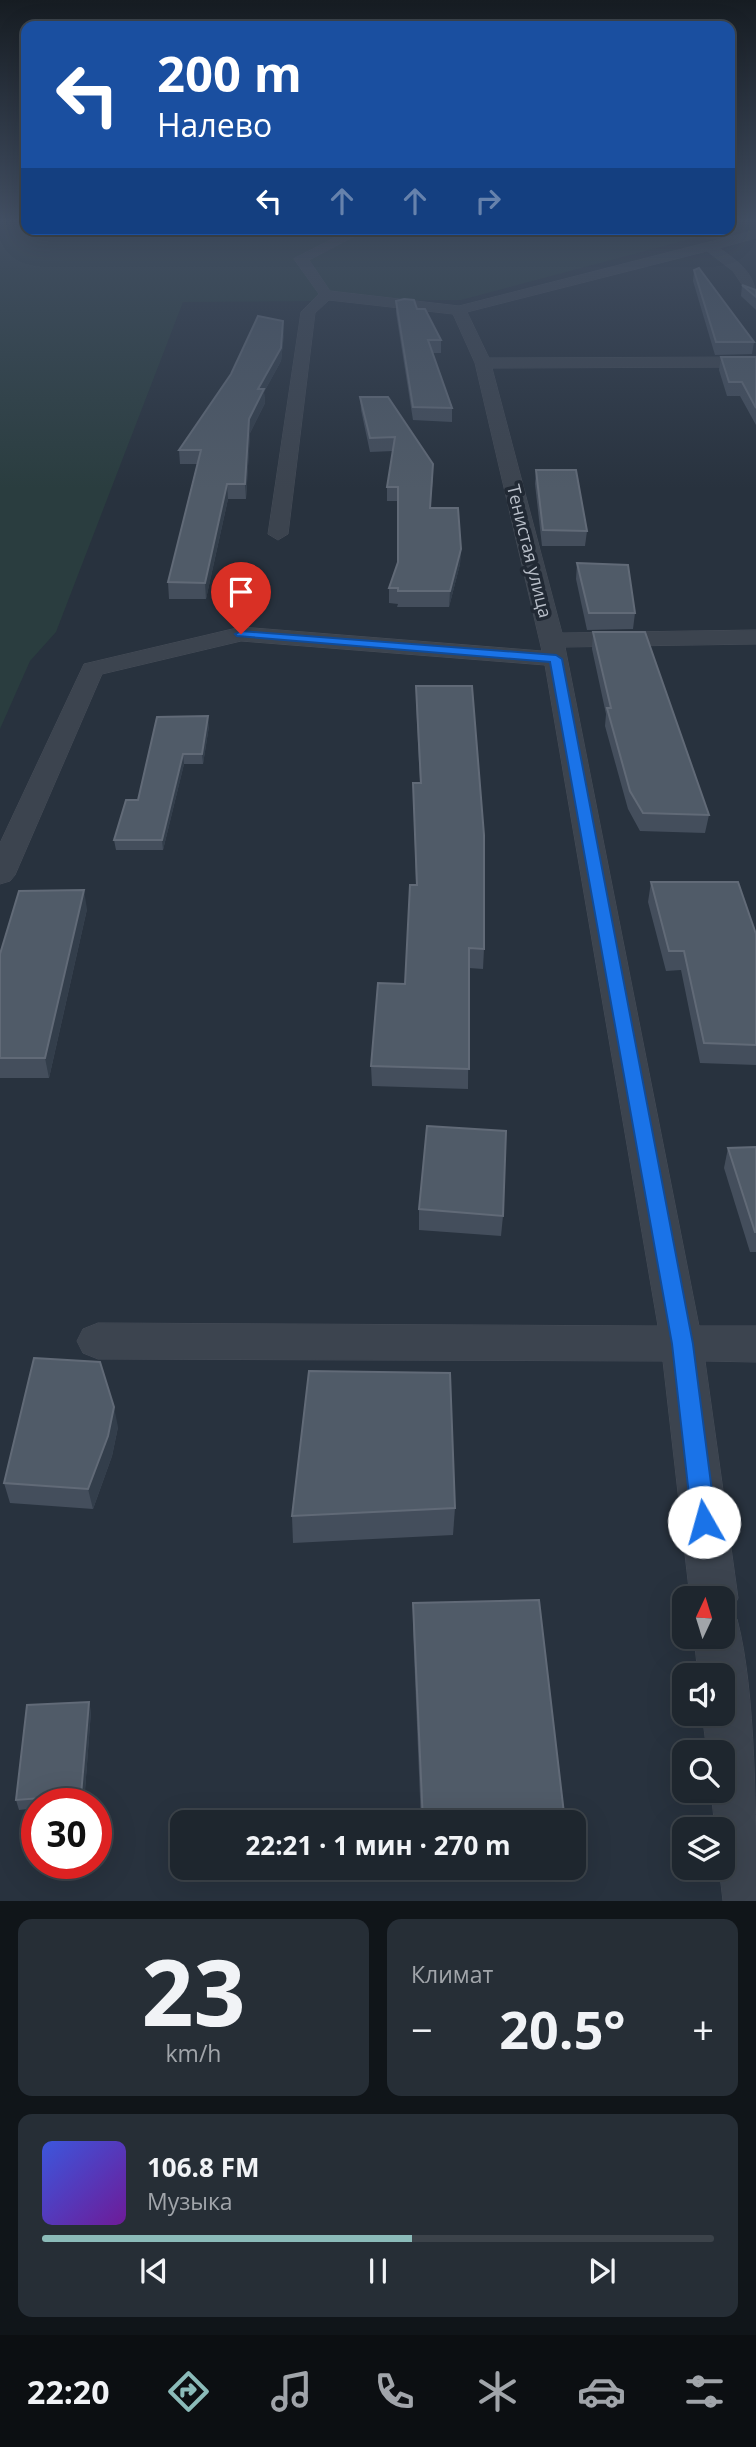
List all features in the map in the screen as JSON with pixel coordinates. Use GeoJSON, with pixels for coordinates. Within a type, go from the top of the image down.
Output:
{"type":"FeatureCollection","features":[{"type":"Feature","properties":{"kind":"street"},"geometry":{"type":"LineString","coordinates":[[278,534],[310,311]]}},
{"type":"Feature","properties":{"kind":"street","name":"Тенистая улица"},"geometry":{"type":"LineString","coordinates":[[458,311],[483,363],[554,650],[682,1344],[712,1586]]}},
{"type":"Feature","properties":{"kind":"street"},"geometry":{"type":"LineString","coordinates":[[483,363],[756,362]]}},
{"type":"Feature","properties":{"kind":"street"},"geometry":{"type":"LineString","coordinates":[[0,875],[92,669],[241,634],[554,650],[756,637]]}},
{"type":"Feature","properties":{"kind":"street"},"geometry":{"type":"LineString","coordinates":[[98,1341],[756,1344]]}},
{"type":"Feature","properties":{"kind":"street"},"geometry":{"type":"LineString","coordinates":[[721,1649],[751,1901]]}},
{"type":"Feature","properties":{"kind":"shaded area"},"geometry":{"type":"Polygon","coordinates":[[[0,311],[180,311],[56,632],[30,661],[0,729],[0,311]]]}},
{"type":"Feature","properties":{"kind":"building"},"geometry":{"type":"Polygon","coordinates":[[[398,311],[426,311],[441,340],[428,340],[452,408],[413,407],[398,311]]]}},
{"type":"Feature","properties":{"kind":"building"},"geometry":{"type":"Polygon","coordinates":[[[706,311],[731,311],[754,342],[716,342],[706,311]]]}},
{"type":"Feature","properties":{"kind":"building"},"geometry":{"type":"Polygon","coordinates":[[[258,316],[283,321],[281,348],[258,389],[264,389],[249,419],[245,484],[227,484],[205,583],[168,582],[201,450],[179,450],[231,374],[258,316]]]}},
{"type":"Feature","properties":{"kind":"building"},"geometry":{"type":"Polygon","coordinates":[[[721,357],[756,357],[756,408],[742,382],[729,382],[721,357]]]}},
{"type":"Feature","properties":{"kind":"building"},"geometry":{"type":"Polygon","coordinates":[[[360,397],[388,397],[433,464],[430,508],[458,508],[461,549],[450,591],[398,591],[398,588],[389,588],[398,562],[398,487],[387,487],[395,437],[370,438],[360,397]]]}},
{"type":"Feature","properties":{"kind":"building"},"geometry":{"type":"Polygon","coordinates":[[[536,470],[576,470],[587,531],[543,530],[536,470]]]}},
{"type":"Feature","properties":{"kind":"building"},"geometry":{"type":"Polygon","coordinates":[[[577,563],[628,565],[635,613],[589,613],[577,563]]]}},
{"type":"Feature","properties":{"kind":"building"},"geometry":{"type":"Polygon","coordinates":[[[593,632],[645,632],[709,815],[643,813],[630,791],[607,708],[611,708],[593,632]]]}},
{"type":"Feature","properties":{"kind":"building"},"geometry":{"type":"Polygon","coordinates":[[[416,686],[472,686],[484,835],[484,949],[469,948],[469,1069],[371,1066],[378,983],[405,984],[410,885],[417,885],[413,783],[421,783],[416,686]]]}},
{"type":"Feature","properties":{"kind":"building"},"geometry":{"type":"Polygon","coordinates":[[[208,716],[202,754],[183,754],[162,840],[114,840],[126,800],[138,800],[157,717],[208,716]]]}},
{"type":"Feature","properties":{"kind":"building"},"geometry":{"type":"Polygon","coordinates":[[[651,882],[738,882],[756,934],[756,1045],[704,1043],[684,951],[669,951],[651,882]]]}},
{"type":"Feature","properties":{"kind":"building"},"geometry":{"type":"Polygon","coordinates":[[[84,890],[45,1058],[0,1058],[0,954],[19,891],[84,890]]]}},
{"type":"Feature","properties":{"kind":"building"},"geometry":{"type":"Polygon","coordinates":[[[427,1126],[506,1131],[503,1216],[419,1209],[427,1126]]]}},
{"type":"Feature","properties":{"kind":"building"},"geometry":{"type":"Polygon","coordinates":[[[756,1147],[756,1232],[755,1232],[728,1148],[756,1147]]]}},
{"type":"Feature","properties":{"kind":"building"},"geometry":{"type":"Polygon","coordinates":[[[34,1358],[100,1362],[114,1407],[108,1436],[88,1489],[4,1483],[34,1358]]]}},
{"type":"Feature","properties":{"kind":"building"},"geometry":{"type":"Polygon","coordinates":[[[309,1371],[450,1373],[455,1508],[292,1516],[309,1371]]]}},
{"type":"Feature","properties":{"kind":"building"},"geometry":{"type":"Polygon","coordinates":[[[539,1600],[564,1810],[422,1810],[413,1603],[539,1600]]]}},
{"type":"Feature","properties":{"kind":"building"},"geometry":{"type":"Polygon","coordinates":[[[89,1702],[82,1788],[21,1788],[21,1800],[16,1800],[27,1705],[89,1702]]]}},
{"type":"Feature","properties":{"kind":"route"},"geometry":{"type":"LineString","coordinates":[[241,634],[556,659],[682,1344],[704,1522]]}}]}
